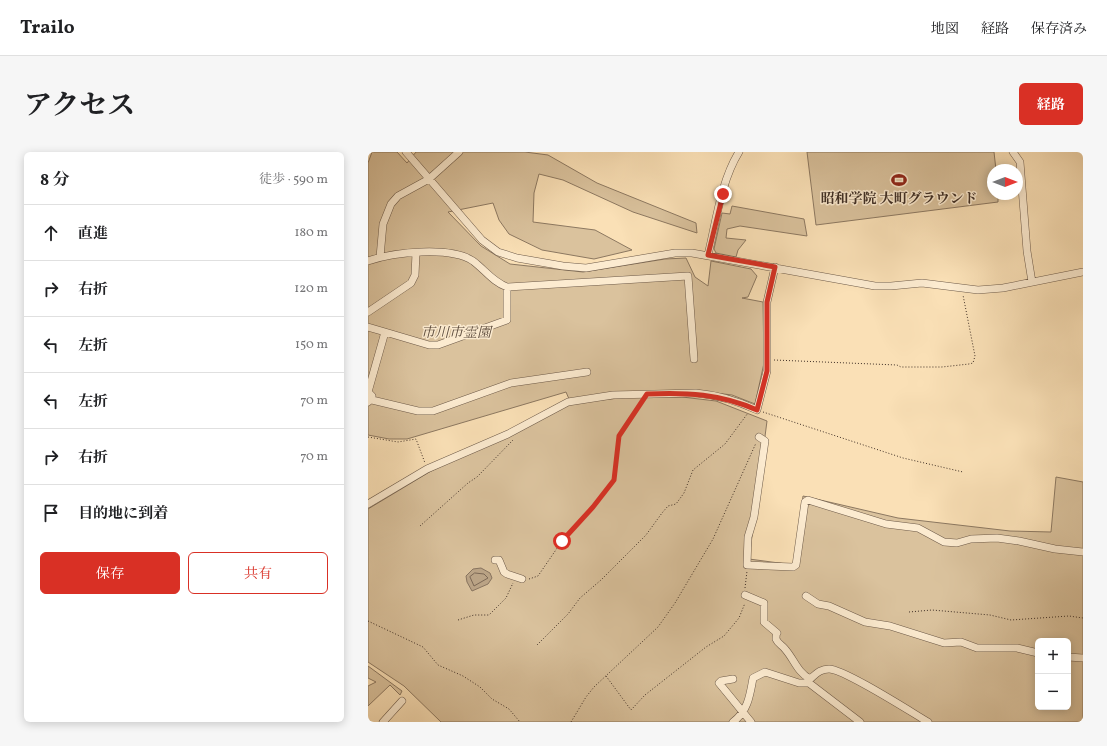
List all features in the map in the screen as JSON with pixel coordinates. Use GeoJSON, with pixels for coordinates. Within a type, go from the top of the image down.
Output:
{"type":"FeatureCollection","features":[{"type":"Feature","properties":{"kind":"street"},"geometry":{"type":"LineString","coordinates":[[406,152],[482,240],[498,252],[517,258],[586,268],[675,253],[708,255],[875,286],[922,283],[978,290],[1003,288],[1083,272]]}},
{"type":"Feature","properties":{"kind":"street"},"geometry":{"type":"LineString","coordinates":[[380,257],[383,224],[390,204],[398,196],[429,180],[459,152]]}},
{"type":"Feature","properties":{"kind":"street"},"geometry":{"type":"LineString","coordinates":[[708,255],[723,194],[732,165],[739,152]]}},
{"type":"Feature","properties":{"kind":"street"},"geometry":{"type":"LineString","coordinates":[[1014,152],[1020,162],[1027,251],[1032,282]]}},
{"type":"Feature","properties":{"kind":"street"},"geometry":{"type":"LineString","coordinates":[[368,261],[380,257],[444,253],[465,257],[481,267],[498,283],[507,287],[688,276],[694,359]]}},
{"type":"Feature","properties":{"kind":"street"},"geometry":{"type":"LineString","coordinates":[[368,312],[411,283],[415,275],[416,254]]}},
{"type":"Feature","properties":{"kind":"street"},"geometry":{"type":"LineString","coordinates":[[368,504],[427,469],[508,434],[568,402],[613,395],[676,392],[708,394],[755,409],[763,390],[768,359],[767,302],[775,267]]}},
{"type":"Feature","properties":{"kind":"street"},"geometry":{"type":"LineString","coordinates":[[368,327],[429,345],[438,345],[507,320],[507,287]]}},
{"type":"Feature","properties":{"kind":"street"},"geometry":{"type":"LineString","coordinates":[[385,332],[368,392],[372,395],[370,401],[418,411],[433,410],[511,383],[587,372]]}},
{"type":"Feature","properties":{"kind":"street"},"geometry":{"type":"LineString","coordinates":[[759,437],[764,441],[754,517],[748,537],[747,565],[793,567],[796,565],[805,502],[808,500],[886,524],[918,528],[944,542],[957,543],[975,539],[997,538],[1055,549],[1083,552]]}},
{"type":"Feature","properties":{"kind":"street"},"geometry":{"type":"LineString","coordinates":[[495,560],[499,560],[506,574],[522,579]]}},
{"type":"Feature","properties":{"kind":"street"},"geometry":{"type":"LineString","coordinates":[[745,595],[764,603],[764,622],[776,633],[776,639],[779,644],[785,648],[794,663],[806,676],[810,678],[814,674],[830,669],[848,676],[928,722]]}},
{"type":"Feature","properties":{"kind":"street"},"geometry":{"type":"LineString","coordinates":[[806,596],[818,604],[829,606],[865,622],[890,626],[944,643],[961,642],[977,648],[1017,648],[1035,652]]}},
{"type":"Feature","properties":{"kind":"street"},"geometry":{"type":"LineString","coordinates":[[1071,657],[1083,658]]}},
{"type":"Feature","properties":{"kind":"street"},"geometry":{"type":"LineString","coordinates":[[733,722],[744,712],[754,678],[765,672],[799,683],[809,683],[860,722]]}},
{"type":"Feature","properties":{"kind":"street"},"geometry":{"type":"LineString","coordinates":[[733,679],[721,681],[719,683],[751,722]]}},
{"type":"Feature","properties":{"kind":"street"},"geometry":{"type":"LineString","coordinates":[[383,722],[402,701]]}},
{"type":"Feature","properties":{"kind":"path"},"geometry":{"type":"LineString","coordinates":[[768,359],[942,367],[973,363],[975,356],[964,299],[960,287]]}},
{"type":"Feature","properties":{"kind":"path"},"geometry":{"type":"LineString","coordinates":[[458,620],[474,615],[489,615],[506,598],[515,581],[538,576],[562,541],[593,507],[614,480],[619,436],[647,394]]}},
{"type":"Feature","properties":{"kind":"path"},"geometry":{"type":"LineString","coordinates":[[537,645],[568,614],[580,598],[601,580],[646,536],[662,512],[668,506],[676,504],[684,493],[693,470],[725,444],[755,409],[903,458],[963,472]]}},
{"type":"Feature","properties":{"kind":"path"},"geometry":{"type":"LineString","coordinates":[[368,437],[398,442],[416,439],[426,466]]}},
{"type":"Feature","properties":{"kind":"path"},"geometry":{"type":"LineString","coordinates":[[571,722],[586,697],[658,627],[679,597],[713,539],[759,437]]}},
{"type":"Feature","properties":{"kind":"path"},"geometry":{"type":"LineString","coordinates":[[420,526],[468,483],[477,477],[513,440]]}},
{"type":"Feature","properties":{"kind":"path"},"geometry":{"type":"LineString","coordinates":[[606,676],[631,710],[645,696],[706,647],[724,636],[739,618],[745,603],[747,565]]}},
{"type":"Feature","properties":{"kind":"path"},"geometry":{"type":"LineString","coordinates":[[909,612],[932,610],[990,615],[1018,620],[1069,616],[1083,618]]}},
{"type":"Feature","properties":{"kind":"path"},"geometry":{"type":"LineString","coordinates":[[368,621],[423,647],[438,665],[464,676],[480,687],[492,699],[509,709],[520,722]]}},
{"type":"Feature","properties":{"kind":"green space","name":"市川市霊園"},"geometry":{"type":"Polygon","coordinates":[[[372,152],[397,152],[407,163],[416,152],[525,152],[548,155],[597,183],[696,223],[697,233],[633,212],[563,180],[539,174],[534,193],[533,222],[595,230],[632,250],[594,259],[542,250],[509,234],[499,220],[493,203],[448,212],[481,246],[510,264],[583,272],[665,259],[686,258],[695,277],[708,286],[711,261],[751,269],[757,276],[748,297],[742,298],[763,302],[764,363],[755,404],[732,395],[692,390],[569,399],[566,392],[407,439],[389,439],[368,435],[368,163],[372,152]]]}},
{"type":"Feature","properties":{"kind":"green space"},"geometry":{"type":"Polygon","coordinates":[[[807,152],[994,152],[995,164],[987,164],[987,200],[998,200],[998,202],[816,225],[807,152]]]}},
{"type":"Feature","properties":{"kind":"green space"},"geometry":{"type":"Polygon","coordinates":[[[732,206],[804,219],[807,236],[740,226],[727,229],[726,238],[746,240],[738,250],[736,257],[716,253],[714,249],[722,213],[730,214],[732,206]]]}},
{"type":"Feature","properties":{"kind":"green space"},"geometry":{"type":"Polygon","coordinates":[[[631,397],[682,397],[716,401],[767,421],[749,559],[794,565],[803,496],[898,518],[1010,531],[1051,532],[1056,477],[1083,482],[1083,722],[441,722],[404,686],[368,662],[368,509],[431,471],[569,405],[631,397]]]}},
{"type":"Feature","properties":{"kind":"green space"},"geometry":{"type":"Polygon","coordinates":[[[368,666],[402,691],[400,695],[390,685],[368,706],[368,686],[376,682],[368,678],[368,666]]]}},
{"type":"Feature","properties":{"kind":"water"},"geometry":{"type":"Polygon","coordinates":[[[481,568],[490,573],[492,578],[488,584],[472,591],[467,582],[466,576],[473,569],[481,568]]]}},
{"type":"Feature","properties":{"kind":"place","name":"昭和学院 大町グラウンド"},"geometry":{"type":"Point","coordinates":[899,180]}},
{"type":"Feature","properties":{"kind":"route"},"geometry":{"type":"LineString","coordinates":[[562,541],[593,507],[614,480],[619,436],[647,394],[676,392],[708,394],[744,404],[757,410],[767,371],[767,302],[775,267],[708,255],[723,194]]}}]}
